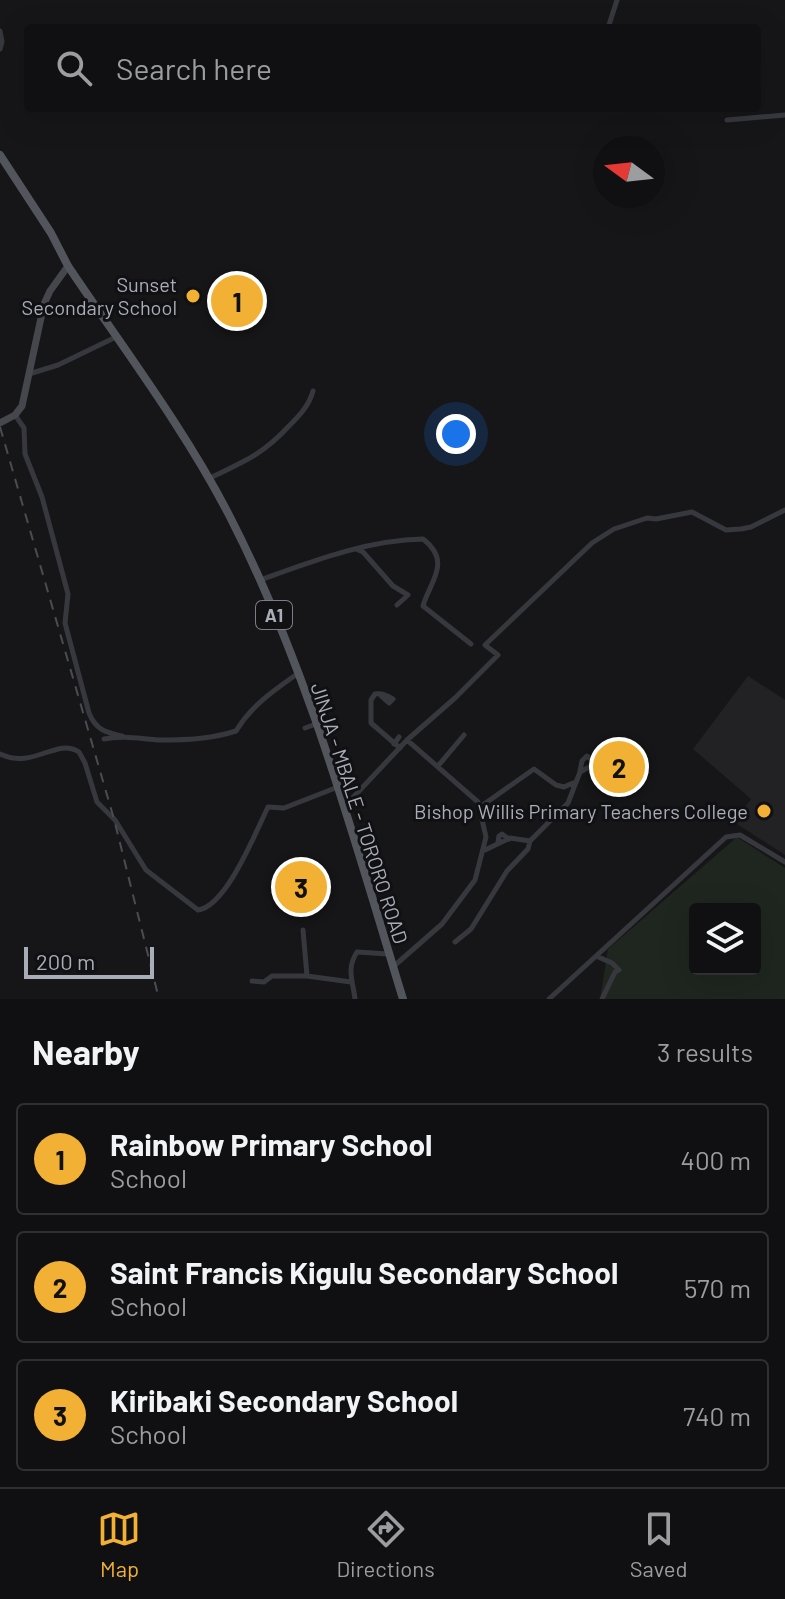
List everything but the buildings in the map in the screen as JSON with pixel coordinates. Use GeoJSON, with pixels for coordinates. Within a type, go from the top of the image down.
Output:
{"type":"FeatureCollection","features":[{"type":"Feature","properties":{"kind":"main road","name":"A1"},"geometry":{"type":"LineString","coordinates":[[0,155],[51,233],[68,266]]}},
{"type":"Feature","properties":{"kind":"main road","name":"JINJA - MBALE - TORORO ROAD"},"geometry":{"type":"LineString","coordinates":[[68,266],[209,479],[260,580],[317,724],[403,999]]}},
{"type":"Feature","properties":{"kind":"main road"},"geometry":{"type":"LineString","coordinates":[[0,423],[15,415],[22,406],[44,304],[68,266]]}},
{"type":"Feature","properties":{"kind":"street"},"geometry":{"type":"LineString","coordinates":[[609,24],[617,0]]}},
{"type":"Feature","properties":{"kind":"street"},"geometry":{"type":"LineString","coordinates":[[0,31],[0,49]]}},
{"type":"Feature","properties":{"kind":"street"},"geometry":{"type":"LineString","coordinates":[[727,120],[785,115]]}},
{"type":"Feature","properties":{"kind":"street"},"geometry":{"type":"LineString","coordinates":[[29,374],[58,365],[116,337]]}},
{"type":"Feature","properties":{"kind":"street"},"geometry":{"type":"LineString","coordinates":[[209,479],[231,470],[270,446],[301,414],[313,391]]}},
{"type":"Feature","properties":{"kind":"street"},"geometry":{"type":"LineString","coordinates":[[15,415],[24,428],[25,454],[42,497],[68,594],[65,623],[89,713],[92,722],[105,734],[159,740],[201,739],[236,731],[263,697],[298,673]]}},
{"type":"Feature","properties":{"kind":"street"},"geometry":{"type":"LineString","coordinates":[[344,806],[397,746],[455,698],[498,655],[485,645],[592,543],[614,529],[647,518],[692,512],[726,530],[751,527],[785,510]]}},
{"type":"Feature","properties":{"kind":"street"},"geometry":{"type":"LineString","coordinates":[[260,580],[355,549],[403,539],[423,539],[436,555],[437,567],[435,582],[423,606],[471,644]]}},
{"type":"Feature","properties":{"kind":"street"},"geometry":{"type":"LineString","coordinates":[[355,549],[363,552],[393,586],[408,595],[397,605]]}},
{"type":"Feature","properties":{"kind":"street"},"geometry":{"type":"LineString","coordinates":[[379,694],[371,700],[371,723],[397,746]]}},
{"type":"Feature","properties":{"kind":"street"},"geometry":{"type":"LineString","coordinates":[[305,728],[317,724]]}},
{"type":"Feature","properties":{"kind":"street"},"geometry":{"type":"LineString","coordinates":[[438,766],[464,735]]}},
{"type":"Feature","properties":{"kind":"street"},"geometry":{"type":"LineString","coordinates":[[104,739],[122,736]]}},
{"type":"Feature","properties":{"kind":"street"},"geometry":{"type":"LineString","coordinates":[[397,746],[399,737]]}},
{"type":"Feature","properties":{"kind":"street"},"geometry":{"type":"LineString","coordinates":[[393,967],[442,924],[475,880],[486,837],[480,807],[466,790],[407,740]]}},
{"type":"Feature","properties":{"kind":"street"},"geometry":{"type":"LineString","coordinates":[[0,754],[17,761],[63,747],[76,749],[85,763],[97,802],[115,820],[146,870],[198,910],[206,909],[216,900],[262,825],[268,807],[284,808],[338,787]]}},
{"type":"Feature","properties":{"kind":"street"},"geometry":{"type":"LineString","coordinates":[[455,942],[471,929],[507,871],[528,849],[530,841],[568,803],[580,772],[601,765]]}},
{"type":"Feature","properties":{"kind":"street"},"geometry":{"type":"LineString","coordinates":[[480,807],[534,769],[556,785],[564,787],[574,782]]}},
{"type":"Feature","properties":{"kind":"street"},"geometry":{"type":"LineString","coordinates":[[549,999],[726,837],[740,835],[785,862]]}},
{"type":"Feature","properties":{"kind":"street"},"geometry":{"type":"LineString","coordinates":[[484,850],[509,839],[530,841]]}},
{"type":"Feature","properties":{"kind":"street"},"geometry":{"type":"LineString","coordinates":[[303,930],[307,976]]}},
{"type":"Feature","properties":{"kind":"street"},"geometry":{"type":"LineString","coordinates":[[355,999],[351,968],[357,952],[389,954]]}},
{"type":"Feature","properties":{"kind":"street"},"geometry":{"type":"LineString","coordinates":[[596,956],[619,970],[615,972],[616,976],[602,999]]}},
{"type":"Feature","properties":{"kind":"street"},"geometry":{"type":"LineString","coordinates":[[252,981],[264,982],[272,976],[307,976],[351,982]]}},
{"type":"Feature","properties":{"kind":"shaded area"},"geometry":{"type":"Polygon","coordinates":[[[748,676],[785,700],[785,855],[734,822],[751,799],[693,749],[748,676]]]}},
{"type":"Feature","properties":{"kind":"shaded area"},"geometry":{"type":"Polygon","coordinates":[[[737,837],[785,868],[785,999],[600,999],[608,949],[737,837]]]}},
{"type":"Feature","properties":{"kind":"railway"},"geometry":{"type":"LineString","coordinates":[[0,427],[114,819],[159,999]]}},
{"type":"Feature","properties":{"kind":"place","name":"Sunset Secondary School"},"geometry":{"type":"Point","coordinates":[193,296]}},
{"type":"Feature","properties":{"kind":"place","name":"Rainbow Primary School"},"geometry":{"type":"Point","coordinates":[237,301]}},
{"type":"Feature","properties":{"kind":"place","name":"Saint Francis Kigulu Secondary School"},"geometry":{"type":"Point","coordinates":[619,767]}},
{"type":"Feature","properties":{"kind":"place","name":"Bishop Willis Primary Teachers College"},"geometry":{"type":"Point","coordinates":[764,811]}},
{"type":"Feature","properties":{"kind":"place","name":"Kiribaki Secondary School"},"geometry":{"type":"Point","coordinates":[301,887]}}]}
